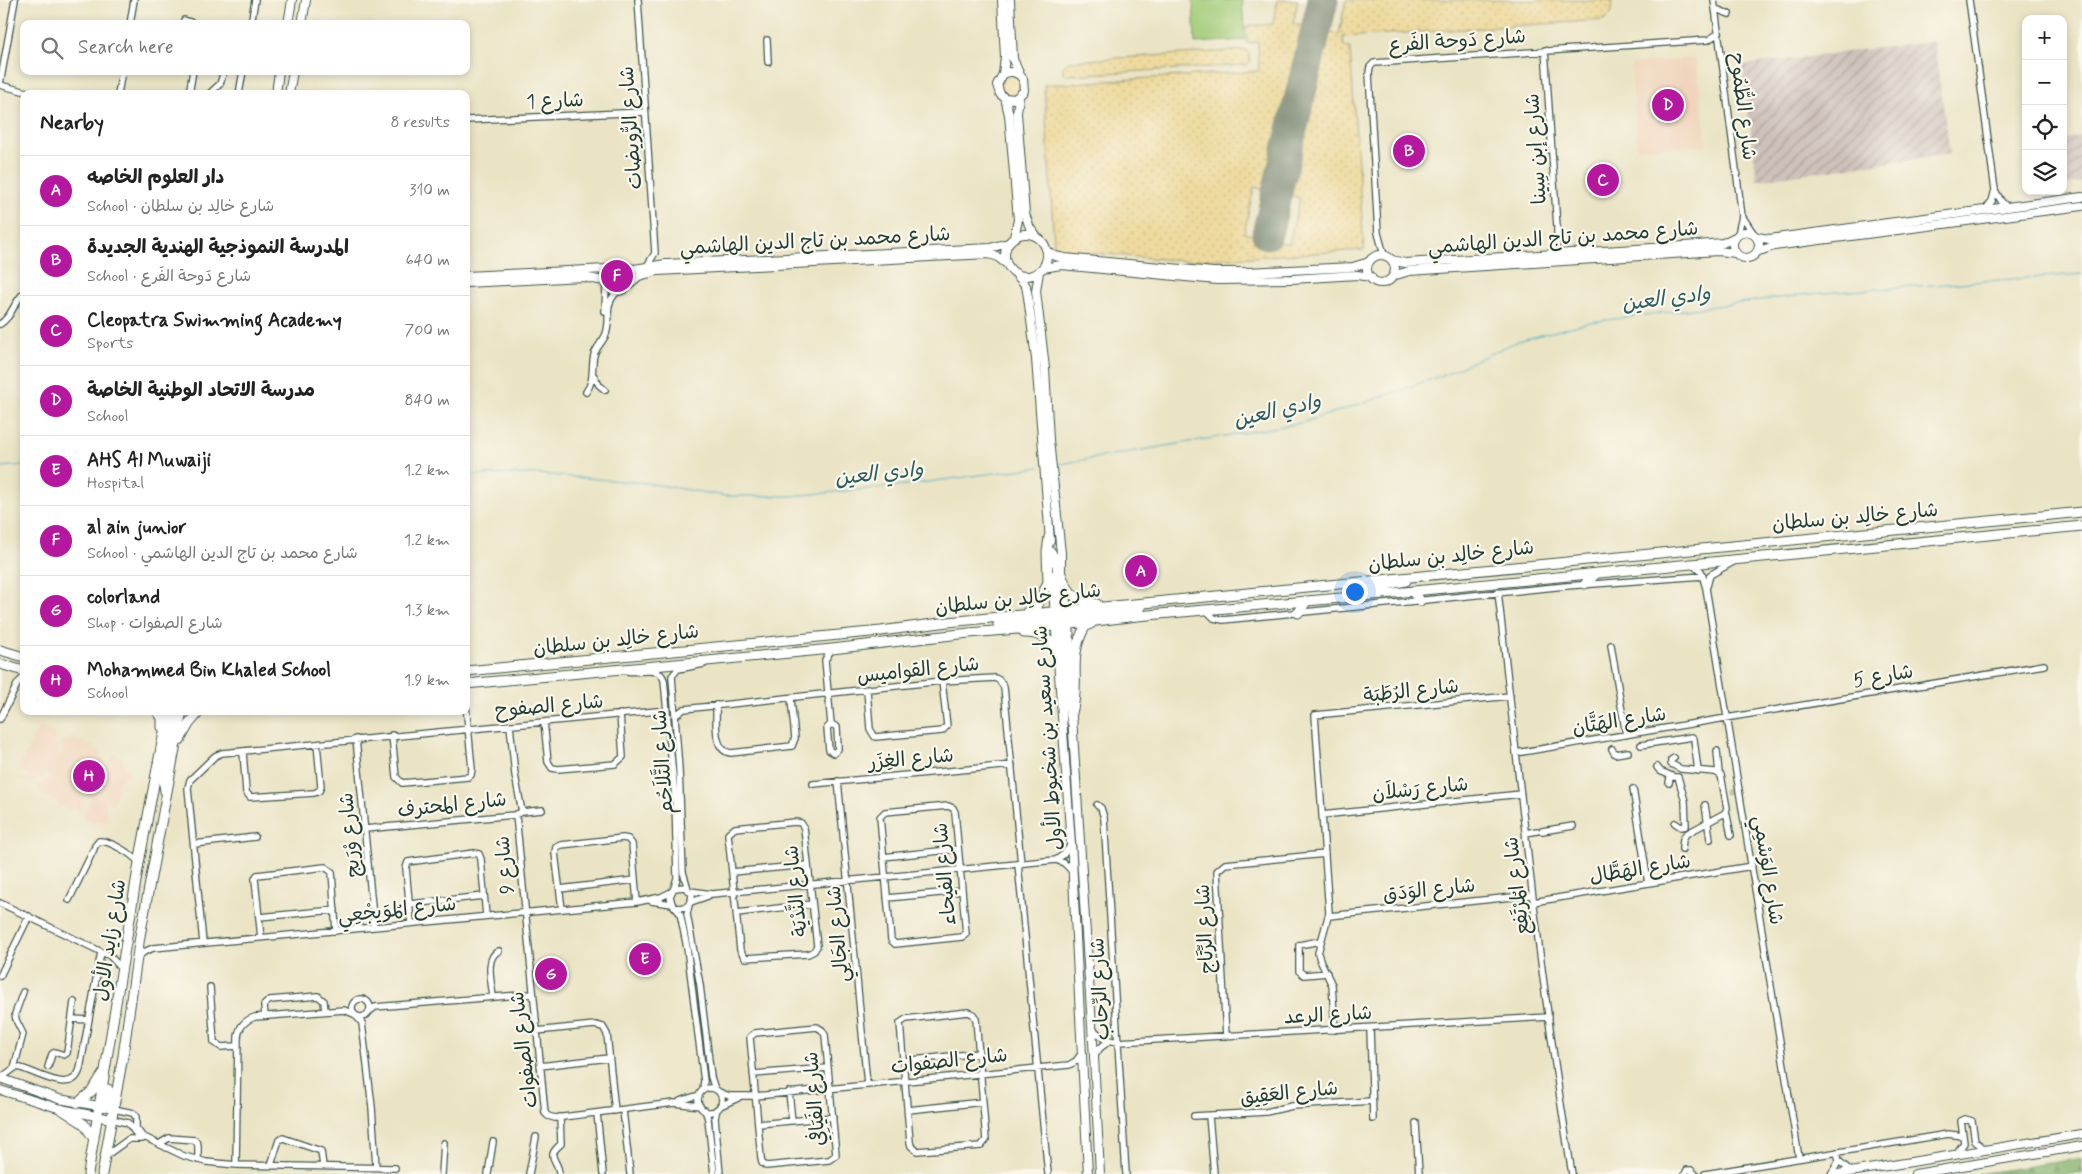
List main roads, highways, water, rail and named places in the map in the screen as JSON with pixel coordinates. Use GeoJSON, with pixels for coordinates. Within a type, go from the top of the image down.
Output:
{"type":"FeatureCollection","features":[{"type":"Feature","properties":{"kind":"main road","name":"شارع خالِد بن سلطان"},"geometry":{"type":"LineString","coordinates":[[470,684],[832,649],[969,633],[1062,618],[1112,606],[2082,512]]}},
{"type":"Feature","properties":{"kind":"main road"},"geometry":{"type":"LineString","coordinates":[[1934,540],[1937,532],[1986,526],[1999,520]]}},
{"type":"Feature","properties":{"kind":"main road","name":"شارع خالِد بن سلطان"},"geometry":{"type":"LineString","coordinates":[[470,671],[881,631],[1012,616],[1062,618],[1137,616],[1207,611],[2082,526]]}},
{"type":"Feature","properties":{"kind":"main road"},"geometry":{"type":"LineString","coordinates":[[1858,548],[1879,540],[1919,536],[1923,533],[1923,527]]}},
{"type":"Feature","properties":{"kind":"main road"},"geometry":{"type":"LineString","coordinates":[[1012,616],[1033,610],[1038,605],[1048,582],[1047,552],[1049,537]]}},
{"type":"Feature","properties":{"kind":"main road"},"geometry":{"type":"LineString","coordinates":[[1051,552],[1057,565],[1067,695],[1072,717],[1076,690],[1075,652],[1085,627],[1090,624],[1137,616]]}},
{"type":"Feature","properties":{"kind":"main road"},"geometry":{"type":"LineString","coordinates":[[1585,584],[1597,573]]}},
{"type":"Feature","properties":{"kind":"main road"},"geometry":{"type":"LineString","coordinates":[[1061,574],[1071,594],[1087,602],[1112,606]]}},
{"type":"Feature","properties":{"kind":"main road"},"geometry":{"type":"LineString","coordinates":[[1366,595],[1368,588],[1401,583],[1412,577]]}},
{"type":"Feature","properties":{"kind":"main road"},"geometry":{"type":"LineString","coordinates":[[1412,591],[1420,601]]}},
{"type":"Feature","properties":{"kind":"main road"},"geometry":{"type":"LineString","coordinates":[[1298,613],[1306,601]]}},
{"type":"Feature","properties":{"kind":"main road"},"geometry":{"type":"LineString","coordinates":[[1062,618],[1130,611],[1148,603]]}},
{"type":"Feature","properties":{"kind":"main road"},"geometry":{"type":"LineString","coordinates":[[969,633],[986,636],[1030,633],[1048,640],[1057,649]]}},
{"type":"Feature","properties":{"kind":"main road"},"geometry":{"type":"LineString","coordinates":[[720,660],[732,654],[769,649],[771,644],[768,641]]}},
{"type":"Feature","properties":{"kind":"main road"},"geometry":{"type":"LineString","coordinates":[[0,650],[20,656]]}},
{"type":"Feature","properties":{"kind":"main road"},"geometry":{"type":"LineString","coordinates":[[568,675],[566,670],[570,666],[596,662],[609,657]]}},
{"type":"Feature","properties":{"kind":"main road"},"geometry":{"type":"LineString","coordinates":[[4,665],[20,669]]}},
{"type":"Feature","properties":{"kind":"main road"},"geometry":{"type":"LineString","coordinates":[[159,715],[162,721],[162,745]]}},
{"type":"Feature","properties":{"kind":"main road","name":"شارع زايد الأول"},"geometry":{"type":"LineString","coordinates":[[102,1174],[105,1156],[105,1117],[104,1112],[99,1106],[139,863],[167,715]]}},
{"type":"Feature","properties":{"kind":"main road"},"geometry":{"type":"LineString","coordinates":[[167,796],[164,779],[174,715]]}},
{"type":"Feature","properties":{"kind":"main road","name":"شارع زايد الأول"},"geometry":{"type":"LineString","coordinates":[[88,1174],[94,1139],[105,1117],[114,1108],[140,936],[181,715]]}},
{"type":"Feature","properties":{"kind":"main road"},"geometry":{"type":"LineString","coordinates":[[176,746],[197,715]]}},
{"type":"Feature","properties":{"kind":"main road"},"geometry":{"type":"LineString","coordinates":[[114,1020],[116,1034],[106,1103],[109,1107],[114,1108]]}},
{"type":"Feature","properties":{"kind":"main road"},"geometry":{"type":"LineString","coordinates":[[78,1103],[92,1091],[106,1067]]}},
{"type":"Feature","properties":{"kind":"main road"},"geometry":{"type":"LineString","coordinates":[[61,1109],[84,1124],[94,1139]]}},
{"type":"Feature","properties":{"kind":"main road"},"geometry":{"type":"LineString","coordinates":[[97,1174],[105,1117]]}},
{"type":"Feature","properties":{"kind":"waterway","name":"وادي العين"},"geometry":{"type":"LineString","coordinates":[[1054,465],[1301,423],[1446,374],[1518,341],[1590,322],[1809,294],[2082,274]]}},
{"type":"Feature","properties":{"kind":"waterway","name":"وادي العين"},"geometry":{"type":"LineString","coordinates":[[0,467],[20,465]]}},
{"type":"Feature","properties":{"kind":"waterway","name":"وادي العين"},"geometry":{"type":"LineString","coordinates":[[470,475],[538,474],[646,483],[726,496],[791,496],[890,487],[1040,467]]}},
{"type":"Feature","properties":{"kind":"tunnel"},"geometry":{"type":"LineString","coordinates":[[1731,792],[1735,791]]}},
{"type":"Feature","properties":{"kind":"place","name":"مدرسة الاتحاد الوطنية الخاصة"},"geometry":{"type":"Point","coordinates":[1668,105]}},
{"type":"Feature","properties":{"kind":"place","name":"المدرسة النموذجية الهندية الجديدة"},"geometry":{"type":"Point","coordinates":[1409,151]}},
{"type":"Feature","properties":{"kind":"place","name":"Cleopatra Swimming Academy"},"geometry":{"type":"Point","coordinates":[1603,180]}},
{"type":"Feature","properties":{"kind":"place","name":"al ain junior"},"geometry":{"type":"Point","coordinates":[617,276]}},
{"type":"Feature","properties":{"kind":"place","name":"دار العلوم الخاصه"},"geometry":{"type":"Point","coordinates":[1141,571]}},
{"type":"Feature","properties":{"kind":"place","name":"Mohammed Bin Khaled School"},"geometry":{"type":"Point","coordinates":[89,776]}},
{"type":"Feature","properties":{"kind":"place","name":"AHS Al Muwaiji"},"geometry":{"type":"Point","coordinates":[645,959]}},
{"type":"Feature","properties":{"kind":"place","name":"colorland"},"geometry":{"type":"Point","coordinates":[551,974]}}]}
